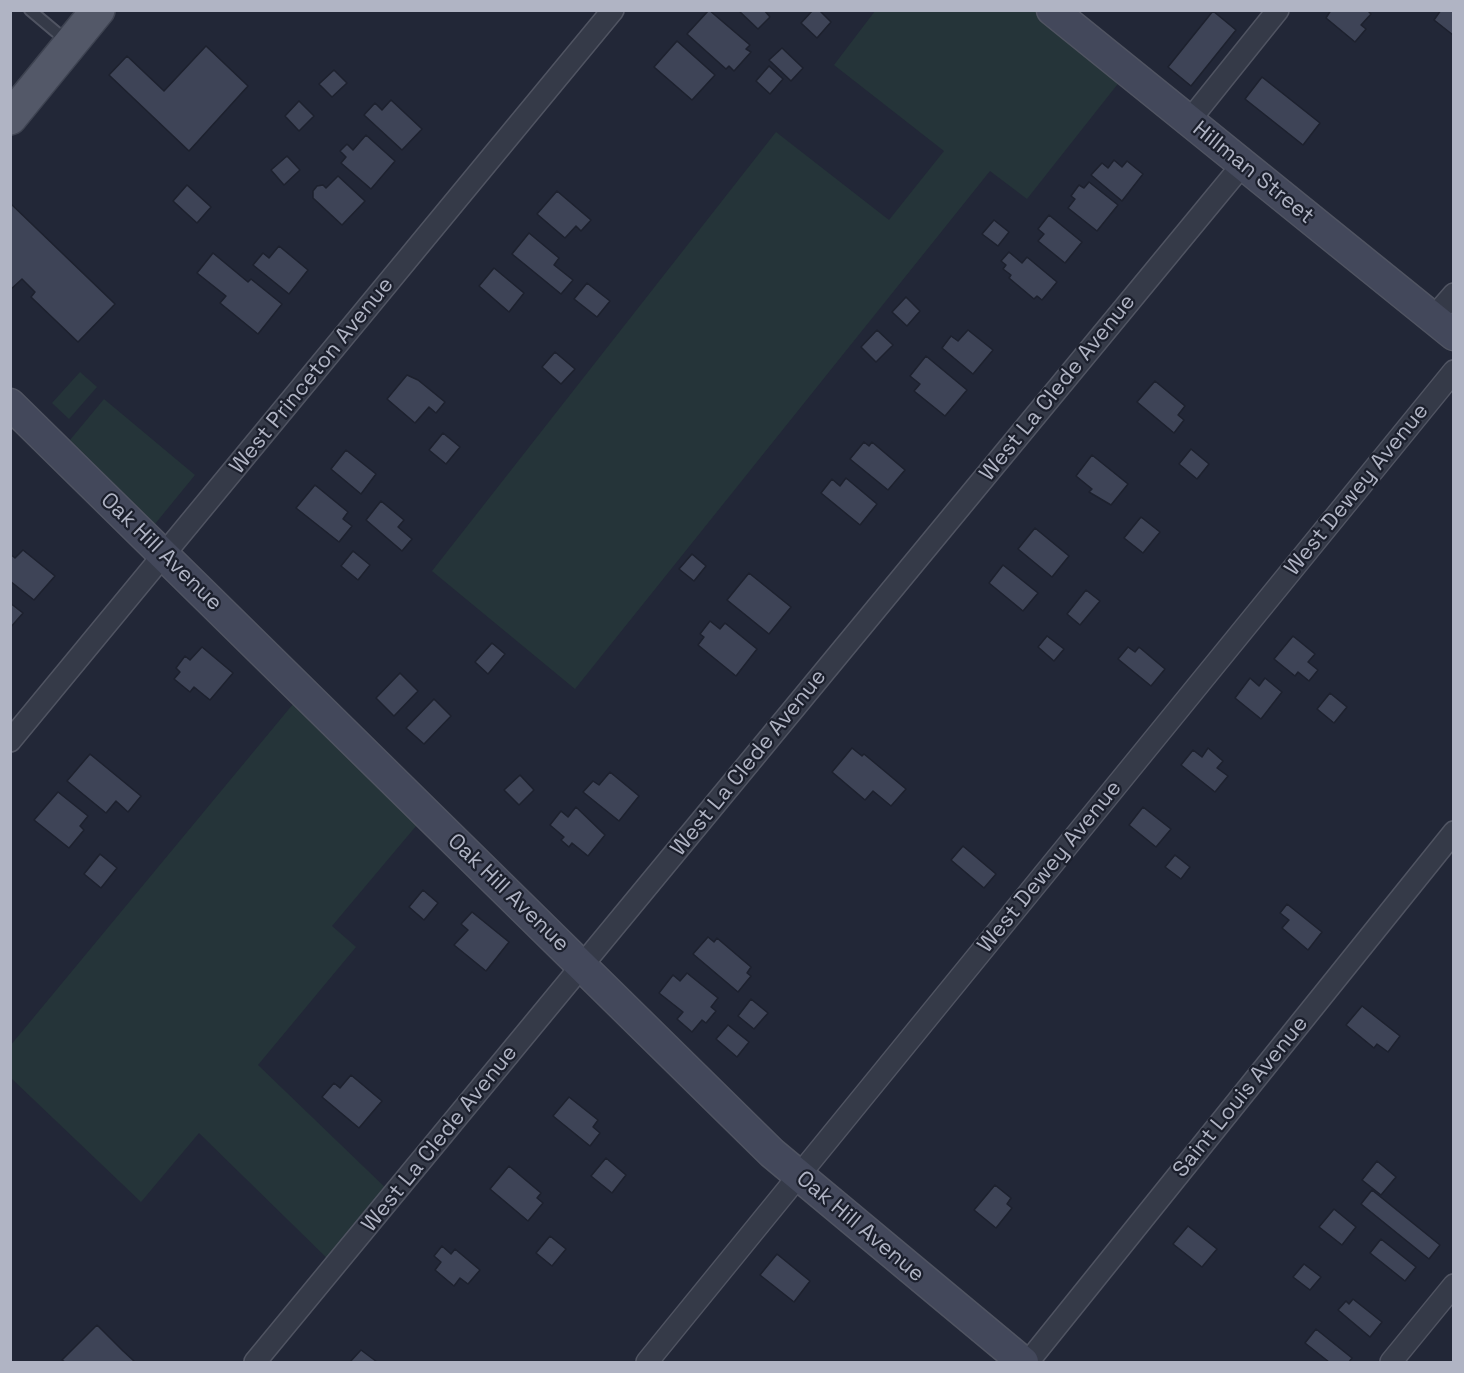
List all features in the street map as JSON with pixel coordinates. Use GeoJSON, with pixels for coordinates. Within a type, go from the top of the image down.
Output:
{"type":"FeatureCollection","features":[{"type":"Feature","properties":{"kind":"main road"},"geometry":{"type":"LineString","coordinates":[[10,118],[98,10]]}},
{"type":"Feature","properties":{"kind":"street","name":"West Princeton Avenue"},"geometry":{"type":"LineString","coordinates":[[10,741],[613,10]]}},
{"type":"Feature","properties":{"kind":"street","name":"Hillman Street"},"geometry":{"type":"LineString","coordinates":[[1052,10],[1444,326]]}},
{"type":"Feature","properties":{"kind":"street"},"geometry":{"type":"LineString","coordinates":[[1189,121],[1278,10]]}},
{"type":"Feature","properties":{"kind":"street","name":"West La Clede Avenue"},"geometry":{"type":"LineString","coordinates":[[255,1362],[1243,164]]}},
{"type":"Feature","properties":{"kind":"street"},"geometry":{"type":"LineString","coordinates":[[1444,326],[1454,294]]}},
{"type":"Feature","properties":{"kind":"street","name":"West Dewey Avenue"},"geometry":{"type":"LineString","coordinates":[[647,1362],[1454,372]]}},
{"type":"Feature","properties":{"kind":"street","name":"Oak Hill Avenue"},"geometry":{"type":"LineString","coordinates":[[10,404],[772,1153],[1023,1362]]}},
{"type":"Feature","properties":{"kind":"street","name":"Saint Louis Avenue"},"geometry":{"type":"LineString","coordinates":[[1028,1362],[1454,832]]}},
{"type":"Feature","properties":{"kind":"street"},"geometry":{"type":"LineString","coordinates":[[1391,1362],[1454,1285]]}},
{"type":"Feature","properties":{"kind":"lane"},"geometry":{"type":"LineString","coordinates":[[30,10],[71,44]]}},
{"type":"Feature","properties":{"kind":"shaded area"},"geometry":{"type":"Polygon","coordinates":[[[875,11],[1052,11],[1128,71],[1027,199],[990,171],[575,689],[432,571],[776,132],[889,220],[944,151],[834,65],[875,11]]]}},
{"type":"Feature","properties":{"kind":"shaded area"},"geometry":{"type":"Polygon","coordinates":[[[80,372],[97,387],[69,419],[52,403],[80,372]]]}},
{"type":"Feature","properties":{"kind":"shaded area"},"geometry":{"type":"Polygon","coordinates":[[[104,399],[195,475],[155,524],[70,440],[104,399]]]}},
{"type":"Feature","properties":{"kind":"shaded area"},"geometry":{"type":"Polygon","coordinates":[[[303,692],[427,813],[332,926],[356,947],[258,1065],[393,1195],[335,1266],[199,1133],[141,1202],[11,1078],[10,1046],[303,692]]]}},
{"type":"Feature","properties":{"kind":"building"},"geometry":{"type":"Polygon","coordinates":[[[709,10],[750,45],[746,49],[751,52],[734,71],[729,66],[726,69],[687,34],[709,10]]]}},
{"type":"Feature","properties":{"kind":"building"},"geometry":{"type":"Polygon","coordinates":[[[738,10],[764,10],[770,17],[758,29],[738,10]]]}},
{"type":"Feature","properties":{"kind":"building"},"geometry":{"type":"Polygon","coordinates":[[[813,10],[819,10],[831,22],[817,38],[801,23],[813,10]]]}},
{"type":"Feature","properties":{"kind":"building"},"geometry":{"type":"Polygon","coordinates":[[[1331,10],[1367,10],[1371,14],[1361,25],[1366,29],[1355,42],[1326,18],[1331,10]]]}},
{"type":"Feature","properties":{"kind":"building"},"geometry":{"type":"Polygon","coordinates":[[[1441,10],[1454,10],[1453,35],[1434,20],[1441,10]]]}},
{"type":"Feature","properties":{"kind":"building"},"geometry":{"type":"Polygon","coordinates":[[[1213,11],[1236,30],[1191,86],[1168,67],[1213,11]]]}},
{"type":"Feature","properties":{"kind":"building"},"geometry":{"type":"Polygon","coordinates":[[[677,41],[715,75],[692,100],[654,67],[677,41]]]}},
{"type":"Feature","properties":{"kind":"building"},"geometry":{"type":"Polygon","coordinates":[[[206,46],[248,86],[189,151],[109,75],[127,56],[164,91],[206,46]]]}},
{"type":"Feature","properties":{"kind":"building"},"geometry":{"type":"Polygon","coordinates":[[[782,48],[803,68],[791,81],[769,60],[782,48]]]}},
{"type":"Feature","properties":{"kind":"building"},"geometry":{"type":"Polygon","coordinates":[[[769,66],[783,79],[770,94],[756,81],[769,66]]]}},
{"type":"Feature","properties":{"kind":"building"},"geometry":{"type":"Polygon","coordinates":[[[334,70],[347,83],[332,97],[319,84],[334,70]]]}},
{"type":"Feature","properties":{"kind":"building"},"geometry":{"type":"Polygon","coordinates":[[[1262,77],[1320,123],[1303,145],[1245,99],[1262,77]]]}},
{"type":"Feature","properties":{"kind":"building"},"geometry":{"type":"Polygon","coordinates":[[[391,100],[422,129],[402,150],[364,115],[375,103],[382,110],[391,100]]]}},
{"type":"Feature","properties":{"kind":"building"},"geometry":{"type":"Polygon","coordinates":[[[299,101],[314,116],[299,131],[285,116],[299,101]]]}},
{"type":"Feature","properties":{"kind":"building"},"geometry":{"type":"Polygon","coordinates":[[[366,135],[395,161],[371,189],[341,163],[346,157],[340,151],[347,144],[353,150],[366,135]]]}},
{"type":"Feature","properties":{"kind":"building"},"geometry":{"type":"Polygon","coordinates":[[[287,156],[300,170],[284,185],[271,170],[287,156]]]}},
{"type":"Feature","properties":{"kind":"building"},"geometry":{"type":"Polygon","coordinates":[[[1114,160],[1122,167],[1127,161],[1143,174],[1122,201],[1091,175],[1102,163],[1108,168],[1114,160]]]}},
{"type":"Feature","properties":{"kind":"building"},"geometry":{"type":"Polygon","coordinates":[[[338,176],[365,201],[342,225],[313,198],[313,191],[317,186],[323,185],[326,188],[338,176]]]}},
{"type":"Feature","properties":{"kind":"building"},"geometry":{"type":"Polygon","coordinates":[[[1089,182],[1118,205],[1097,231],[1068,208],[1075,199],[1071,196],[1079,185],[1084,188],[1089,182]]]}},
{"type":"Feature","properties":{"kind":"building"},"geometry":{"type":"Polygon","coordinates":[[[187,185],[211,207],[197,223],[173,201],[187,185]]]}},
{"type":"Feature","properties":{"kind":"building"},"geometry":{"type":"Polygon","coordinates":[[[557,191],[591,220],[581,231],[576,226],[565,238],[537,214],[557,191]]]}},
{"type":"Feature","properties":{"kind":"building"},"geometry":{"type":"Polygon","coordinates":[[[10,203],[115,304],[78,342],[31,297],[35,292],[22,279],[10,290],[10,203]]]}},
{"type":"Feature","properties":{"kind":"building"},"geometry":{"type":"Polygon","coordinates":[[[1049,215],[1082,242],[1065,263],[1038,241],[1044,234],[1038,229],[1049,215]]]}},
{"type":"Feature","properties":{"kind":"building"},"geometry":{"type":"Polygon","coordinates":[[[994,220],[1009,232],[998,246],[982,234],[994,220]]]}},
{"type":"Feature","properties":{"kind":"building"},"geometry":{"type":"Polygon","coordinates":[[[529,233],[559,258],[554,265],[573,280],[561,294],[512,254],[529,233]]]}},
{"type":"Feature","properties":{"kind":"building"},"geometry":{"type":"Polygon","coordinates":[[[279,246],[308,270],[289,294],[253,265],[263,253],[269,258],[279,246]]]}},
{"type":"Feature","properties":{"kind":"building"},"geometry":{"type":"Polygon","coordinates":[[[1009,252],[1022,263],[1027,257],[1057,282],[1042,300],[1037,296],[1034,299],[1009,278],[1011,275],[1003,269],[1006,265],[1001,261],[1009,252]]]}},
{"type":"Feature","properties":{"kind":"building"},"geometry":{"type":"Polygon","coordinates":[[[213,253],[248,282],[251,279],[282,304],[258,334],[220,303],[226,296],[197,273],[213,253]]]}},
{"type":"Feature","properties":{"kind":"building"},"geometry":{"type":"Polygon","coordinates":[[[494,268],[524,293],[509,312],[479,286],[494,268]]]}},
{"type":"Feature","properties":{"kind":"building"},"geometry":{"type":"Polygon","coordinates":[[[587,283],[610,301],[597,317],[574,299],[587,283]]]}},
{"type":"Feature","properties":{"kind":"building"},"geometry":{"type":"Polygon","coordinates":[[[906,297],[920,311],[907,326],[892,312],[906,297]]]}},
{"type":"Feature","properties":{"kind":"building"},"geometry":{"type":"Polygon","coordinates":[[[877,330],[893,345],[876,362],[861,347],[877,330]]]}},
{"type":"Feature","properties":{"kind":"building"},"geometry":{"type":"Polygon","coordinates":[[[968,330],[993,350],[973,374],[942,348],[951,336],[958,341],[968,330]]]}},
{"type":"Feature","properties":{"kind":"building"},"geometry":{"type":"Polygon","coordinates":[[[555,352],[575,369],[561,384],[542,367],[555,352]]]}},
{"type":"Feature","properties":{"kind":"building"},"geometry":{"type":"Polygon","coordinates":[[[926,356],[967,390],[945,416],[914,391],[920,384],[910,376],[926,356]]]}},
{"type":"Feature","properties":{"kind":"building"},"geometry":{"type":"Polygon","coordinates":[[[407,375],[418,380],[445,402],[436,413],[429,407],[415,423],[387,399],[407,375]]]}},
{"type":"Feature","properties":{"kind":"building"},"geometry":{"type":"Polygon","coordinates":[[[1155,381],[1185,406],[1178,415],[1184,420],[1174,433],[1137,402],[1155,381]]]}},
{"type":"Feature","properties":{"kind":"building"},"geometry":{"type":"Polygon","coordinates":[[[443,433],[460,447],[446,464],[429,450],[443,433]]]}},
{"type":"Feature","properties":{"kind":"building"},"geometry":{"type":"Polygon","coordinates":[[[864,442],[869,446],[872,442],[905,470],[888,490],[850,459],[864,442]]]}},
{"type":"Feature","properties":{"kind":"building"},"geometry":{"type":"Polygon","coordinates":[[[1191,449],[1209,464],[1197,479],[1179,464],[1191,449]]]}},
{"type":"Feature","properties":{"kind":"building"},"geometry":{"type":"Polygon","coordinates":[[[346,450],[376,474],[361,494],[331,469],[346,450]]]}},
{"type":"Feature","properties":{"kind":"building"},"geometry":{"type":"Polygon","coordinates":[[[1092,455],[1128,484],[1111,505],[1089,492],[1092,489],[1076,476],[1092,455]]]}},
{"type":"Feature","properties":{"kind":"building"},"geometry":{"type":"Polygon","coordinates":[[[846,478],[877,504],[860,525],[821,493],[832,479],[840,486],[846,478]]]}},
{"type":"Feature","properties":{"kind":"building"},"geometry":{"type":"Polygon","coordinates":[[[315,485],[348,512],[343,519],[352,526],[339,542],[296,508],[315,485]]]}},
{"type":"Feature","properties":{"kind":"building"},"geometry":{"type":"Polygon","coordinates":[[[381,501],[404,520],[398,527],[412,539],[402,551],[366,520],[381,501]]]}},
{"type":"Feature","properties":{"kind":"building"},"geometry":{"type":"Polygon","coordinates":[[[1141,517],[1160,532],[1143,553],[1124,538],[1141,517]]]}},
{"type":"Feature","properties":{"kind":"building"},"geometry":{"type":"Polygon","coordinates":[[[1035,528],[1069,556],[1052,577],[1018,549],[1035,528]]]}},
{"type":"Feature","properties":{"kind":"building"},"geometry":{"type":"Polygon","coordinates":[[[23,550],[55,576],[34,600],[10,581],[10,554],[15,558],[23,550]]]}},
{"type":"Feature","properties":{"kind":"building"},"geometry":{"type":"Polygon","coordinates":[[[353,551],[370,565],[358,580],[341,566],[353,551]]]}},
{"type":"Feature","properties":{"kind":"building"},"geometry":{"type":"Polygon","coordinates":[[[692,554],[706,566],[694,581],[679,569],[692,554]]]}},
{"type":"Feature","properties":{"kind":"building"},"geometry":{"type":"Polygon","coordinates":[[[1003,565],[1038,593],[1023,611],[989,583],[1003,565]]]}},
{"type":"Feature","properties":{"kind":"building"},"geometry":{"type":"Polygon","coordinates":[[[749,573],[791,607],[769,634],[727,600],[749,573]]]}},
{"type":"Feature","properties":{"kind":"building"},"geometry":{"type":"Polygon","coordinates":[[[1086,590],[1100,601],[1080,625],[1067,614],[1086,590]]]}},
{"type":"Feature","properties":{"kind":"building"},"geometry":{"type":"Polygon","coordinates":[[[10,603],[23,613],[10,628],[10,603]]]}},
{"type":"Feature","properties":{"kind":"building"},"geometry":{"type":"Polygon","coordinates":[[[710,621],[720,629],[725,623],[757,649],[736,676],[698,645],[704,637],[700,634],[710,621]]]}},
{"type":"Feature","properties":{"kind":"building"},"geometry":{"type":"Polygon","coordinates":[[[1047,636],[1064,649],[1054,661],[1038,647],[1047,636]]]}},
{"type":"Feature","properties":{"kind":"building"},"geometry":{"type":"Polygon","coordinates":[[[1293,636],[1315,654],[1308,662],[1318,670],[1309,681],[1298,672],[1295,676],[1274,659],[1293,636]]]}},
{"type":"Feature","properties":{"kind":"building"},"geometry":{"type":"Polygon","coordinates":[[[492,643],[505,654],[488,674],[475,662],[492,643]]]}},
{"type":"Feature","properties":{"kind":"building"},"geometry":{"type":"Polygon","coordinates":[[[202,647],[233,673],[210,700],[194,687],[190,692],[174,679],[180,672],[176,668],[185,656],[190,660],[202,647]]]}},
{"type":"Feature","properties":{"kind":"building"},"geometry":{"type":"Polygon","coordinates":[[[1128,647],[1135,652],[1139,647],[1165,669],[1151,686],[1118,659],[1128,647]]]}},
{"type":"Feature","properties":{"kind":"building"},"geometry":{"type":"Polygon","coordinates":[[[400,673],[418,691],[394,716],[376,698],[400,673]]]}},
{"type":"Feature","properties":{"kind":"building"},"geometry":{"type":"Polygon","coordinates":[[[1250,678],[1259,686],[1265,678],[1282,692],[1261,719],[1235,698],[1250,678]]]}},
{"type":"Feature","properties":{"kind":"building"},"geometry":{"type":"Polygon","coordinates":[[[1330,693],[1347,707],[1334,723],[1317,709],[1330,693]]]}},
{"type":"Feature","properties":{"kind":"building"},"geometry":{"type":"Polygon","coordinates":[[[434,699],[451,716],[424,744],[406,728],[434,699]]]}},
{"type":"Feature","properties":{"kind":"building"},"geometry":{"type":"Polygon","coordinates":[[[852,748],[862,756],[864,754],[906,789],[891,806],[873,791],[865,800],[832,772],[852,748]]]}},
{"type":"Feature","properties":{"kind":"building"},"geometry":{"type":"Polygon","coordinates":[[[1208,748],[1223,761],[1217,768],[1228,776],[1215,792],[1181,765],[1193,750],[1202,757],[1208,748]]]}},
{"type":"Feature","properties":{"kind":"building"},"geometry":{"type":"Polygon","coordinates":[[[90,754],[141,796],[128,812],[116,801],[106,813],[67,781],[90,754]]]}},
{"type":"Feature","properties":{"kind":"building"},"geometry":{"type":"Polygon","coordinates":[[[610,772],[639,796],[619,821],[583,792],[593,781],[599,785],[610,772]]]}},
{"type":"Feature","properties":{"kind":"building"},"geometry":{"type":"Polygon","coordinates":[[[520,775],[534,790],[519,805],[504,790],[520,775]]]}},
{"type":"Feature","properties":{"kind":"building"},"geometry":{"type":"Polygon","coordinates":[[[58,792],[88,816],[80,826],[84,830],[69,848],[34,820],[58,792]]]}},
{"type":"Feature","properties":{"kind":"building"},"geometry":{"type":"Polygon","coordinates":[[[576,807],[605,835],[588,856],[572,843],[569,847],[561,840],[564,837],[550,825],[561,811],[568,817],[576,807]]]}},
{"type":"Feature","properties":{"kind":"building"},"geometry":{"type":"Polygon","coordinates":[[[1143,807],[1171,829],[1156,847],[1129,825],[1143,807]]]}},
{"type":"Feature","properties":{"kind":"building"},"geometry":{"type":"Polygon","coordinates":[[[963,846],[996,874],[984,888],[951,860],[963,846]]]}},
{"type":"Feature","properties":{"kind":"building"},"geometry":{"type":"Polygon","coordinates":[[[100,854],[117,868],[101,888],[84,874],[100,854]]]}},
{"type":"Feature","properties":{"kind":"building"},"geometry":{"type":"Polygon","coordinates":[[[1175,855],[1190,867],[1181,879],[1165,867],[1175,855]]]}},
{"type":"Feature","properties":{"kind":"building"},"geometry":{"type":"Polygon","coordinates":[[[423,890],[438,903],[424,920],[409,907],[423,890]]]}},
{"type":"Feature","properties":{"kind":"building"},"geometry":{"type":"Polygon","coordinates":[[[1287,904],[1322,932],[1308,950],[1282,928],[1289,920],[1280,913],[1287,904]]]}},
{"type":"Feature","properties":{"kind":"building"},"geometry":{"type":"Polygon","coordinates":[[[472,912],[509,942],[486,971],[454,945],[468,930],[461,924],[472,912]]]}},
{"type":"Feature","properties":{"kind":"building"},"geometry":{"type":"Polygon","coordinates":[[[708,937],[714,942],[717,938],[751,967],[747,973],[751,976],[738,992],[693,954],[708,937]]]}},
{"type":"Feature","properties":{"kind":"building"},"geometry":{"type":"Polygon","coordinates":[[[687,973],[718,998],[711,1007],[716,1011],[706,1023],[702,1020],[692,1032],[677,1019],[683,1012],[659,993],[673,975],[680,981],[687,973]]]}},
{"type":"Feature","properties":{"kind":"building"},"geometry":{"type":"Polygon","coordinates":[[[751,999],[768,1013],[754,1029],[738,1016],[751,999]]]}},
{"type":"Feature","properties":{"kind":"building"},"geometry":{"type":"Polygon","coordinates":[[[1362,1006],[1400,1036],[1388,1052],[1377,1044],[1374,1048],[1346,1025],[1362,1006]]]}},
{"type":"Feature","properties":{"kind":"building"},"geometry":{"type":"Polygon","coordinates":[[[728,1025],[749,1042],[737,1057],[716,1039],[728,1025]]]}},
{"type":"Feature","properties":{"kind":"building"},"geometry":{"type":"Polygon","coordinates":[[[351,1075],[382,1101],[359,1128],[322,1097],[334,1083],[340,1088],[351,1075]]]}},
{"type":"Feature","properties":{"kind":"building"},"geometry":{"type":"Polygon","coordinates":[[[569,1097],[598,1120],[593,1127],[600,1133],[590,1146],[553,1116],[569,1097]]]}},
{"type":"Feature","properties":{"kind":"building"},"geometry":{"type":"Polygon","coordinates":[[[606,1158],[626,1175],[612,1193],[591,1176],[606,1158]]]}},
{"type":"Feature","properties":{"kind":"building"},"geometry":{"type":"Polygon","coordinates":[[[1377,1161],[1396,1177],[1381,1195],[1362,1180],[1377,1161]]]}},
{"type":"Feature","properties":{"kind":"building"},"geometry":{"type":"Polygon","coordinates":[[[509,1166],[541,1193],[537,1198],[543,1203],[528,1221],[490,1189],[509,1166]]]}},
{"type":"Feature","properties":{"kind":"building"},"geometry":{"type":"Polygon","coordinates":[[[995,1185],[1011,1198],[1007,1204],[1012,1208],[996,1228],[974,1210],[995,1185]]]}},
{"type":"Feature","properties":{"kind":"building"},"geometry":{"type":"Polygon","coordinates":[[[1372,1190],[1440,1245],[1429,1259],[1361,1204],[1372,1190]]]}},
{"type":"Feature","properties":{"kind":"building"},"geometry":{"type":"Polygon","coordinates":[[[1334,1209],[1356,1227],[1342,1245],[1319,1227],[1334,1209]]]}},
{"type":"Feature","properties":{"kind":"building"},"geometry":{"type":"Polygon","coordinates":[[[1188,1226],[1217,1249],[1202,1267],[1173,1244],[1188,1226]]]}},
{"type":"Feature","properties":{"kind":"building"},"geometry":{"type":"Polygon","coordinates":[[[550,1236],[566,1249],[552,1266],[536,1253],[550,1236]]]}},
{"type":"Feature","properties":{"kind":"building"},"geometry":{"type":"Polygon","coordinates":[[[1381,1239],[1416,1267],[1405,1281],[1370,1253],[1381,1239]]]}},
{"type":"Feature","properties":{"kind":"building"},"geometry":{"type":"Polygon","coordinates":[[[442,1246],[451,1254],[455,1249],[480,1270],[468,1284],[460,1278],[454,1286],[435,1270],[441,1262],[434,1256],[442,1246]]]}},
{"type":"Feature","properties":{"kind":"building"},"geometry":{"type":"Polygon","coordinates":[[[777,1254],[810,1281],[794,1302],[760,1275],[777,1254]]]}},
{"type":"Feature","properties":{"kind":"building"},"geometry":{"type":"Polygon","coordinates":[[[1304,1264],[1321,1277],[1310,1290],[1293,1277],[1304,1264]]]}},
{"type":"Feature","properties":{"kind":"building"},"geometry":{"type":"Polygon","coordinates":[[[1353,1299],[1382,1322],[1370,1337],[1338,1310],[1346,1301],[1349,1304],[1353,1299]]]}},
{"type":"Feature","properties":{"kind":"building"},"geometry":{"type":"Polygon","coordinates":[[[97,1325],[135,1362],[65,1362],[62,1360],[97,1325]]]}},
{"type":"Feature","properties":{"kind":"building"},"geometry":{"type":"Polygon","coordinates":[[[1316,1329],[1352,1358],[1349,1362],[1329,1362],[1305,1343],[1316,1329]]]}},
{"type":"Feature","properties":{"kind":"building"},"geometry":{"type":"Polygon","coordinates":[[[361,1350],[377,1362],[350,1362],[361,1350]]]}}]}
